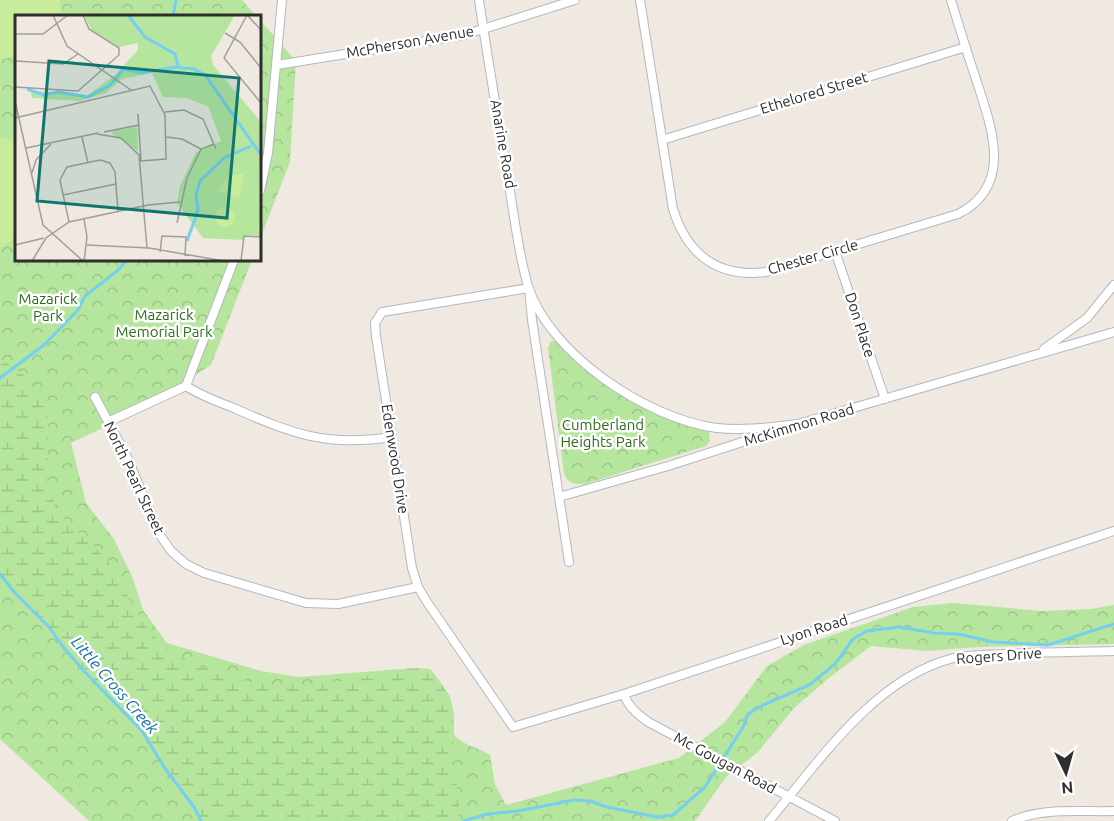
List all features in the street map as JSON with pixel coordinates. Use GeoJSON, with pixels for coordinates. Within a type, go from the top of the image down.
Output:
{"type":"FeatureCollection","features":[{"type":"Feature","properties":{"kind":"street"},"geometry":{"type":"LineString","coordinates":[[261,186],[268,153],[282,0]]}},
{"type":"Feature","properties":{"kind":"street","name":"Anarine Road"},"geometry":{"type":"LineString","coordinates":[[479,0],[519,241],[529,288],[568,562]]}},
{"type":"Feature","properties":{"kind":"street","name":"McPherson Avenue"},"geometry":{"type":"LineString","coordinates":[[277,65],[464,35],[575,0]]}},
{"type":"Feature","properties":{"kind":"street","name":"Chester Circle"},"geometry":{"type":"LineString","coordinates":[[640,0],[673,209],[677,221],[690,244],[709,262],[727,270],[753,274],[958,214],[975,202],[986,187],[994,162],[993,136],[951,0]]}},
{"type":"Feature","properties":{"kind":"street","name":"Ethelored Street"},"geometry":{"type":"LineString","coordinates":[[662,140],[966,46]]}},
{"type":"Feature","properties":{"kind":"street","name":"Don Place"},"geometry":{"type":"LineString","coordinates":[[836,251],[885,399]]}},
{"type":"Feature","properties":{"kind":"street"},"geometry":{"type":"LineString","coordinates":[[108,422],[186,386],[234,261]]}},
{"type":"Feature","properties":{"kind":"street","name":"McKimmon Road"},"geometry":{"type":"LineString","coordinates":[[1038,353],[1087,318],[1114,285]]}},
{"type":"Feature","properties":{"kind":"street","name":"Anarine Road"},"geometry":{"type":"LineString","coordinates":[[529,288],[545,319],[570,350],[610,384],[657,410],[716,428],[744,429],[798,424]]}},
{"type":"Feature","properties":{"kind":"street","name":"Edenwood Drive"},"geometry":{"type":"LineString","coordinates":[[513,727],[418,587],[411,568],[375,323],[378,317],[389,310],[529,288]]}},
{"type":"Feature","properties":{"kind":"street","name":"McKimmon Road"},"geometry":{"type":"LineString","coordinates":[[559,497],[679,463],[798,424],[1114,332]]}},
{"type":"Feature","properties":{"kind":"street"},"geometry":{"type":"LineString","coordinates":[[186,386],[298,434],[338,440],[391,437]]}},
{"type":"Feature","properties":{"kind":"street","name":"North Pearl Street"},"geometry":{"type":"LineString","coordinates":[[95,397],[127,457],[163,541],[176,556],[198,571],[306,603],[338,604],[418,587]]}},
{"type":"Feature","properties":{"kind":"street","name":"Lyon Road"},"geometry":{"type":"LineString","coordinates":[[513,727],[624,694],[1114,531]]}},
{"type":"Feature","properties":{"kind":"street","name":"Rogers Drive"},"geometry":{"type":"LineString","coordinates":[[769,821],[842,734],[861,715],[907,678],[931,666],[949,660],[982,655],[1114,651]]}},
{"type":"Feature","properties":{"kind":"street","name":"Mc Gougan Road"},"geometry":{"type":"LineString","coordinates":[[624,694],[626,701],[645,720],[835,821]]}},
{"type":"Feature","properties":{"kind":"street"},"geometry":{"type":"LineString","coordinates":[[1012,821],[1045,812],[1114,811]]}},
{"type":"Feature","properties":{"kind":"green space"},"geometry":{"type":"Polygon","coordinates":[[[0,0],[242,0],[255,15],[15,15],[15,261],[252,261],[211,365],[144,408],[71,443],[86,503],[114,539],[133,579],[143,610],[167,643],[261,671],[299,677],[415,668],[430,669],[450,699],[454,735],[462,742],[490,755],[495,784],[506,805],[679,758],[725,722],[767,666],[804,645],[913,607],[953,603],[1042,611],[1091,609],[1114,605],[1114,644],[978,647],[927,651],[871,646],[794,708],[758,752],[726,777],[695,821],[89,821],[0,739],[0,0]]]}},
{"type":"Feature","properties":{"kind":"green space"},"geometry":{"type":"Polygon","coordinates":[[[0,0],[59,0],[63,15],[15,15],[15,56],[0,60],[0,0]]]}},
{"type":"Feature","properties":{"kind":"green space"},"geometry":{"type":"Polygon","coordinates":[[[261,21],[296,61],[290,162],[261,236],[261,21]]]}},
{"type":"Feature","properties":{"kind":"green space"},"geometry":{"type":"Polygon","coordinates":[[[0,137],[15,140],[15,238],[0,249],[0,137]]]}},
{"type":"Feature","properties":{"kind":"green space","name":"Cumberland Heights Park"},"geometry":{"type":"Polygon","coordinates":[[[551,341],[562,341],[594,375],[632,402],[661,415],[709,431],[710,441],[706,446],[585,484],[575,484],[569,481],[564,473],[548,348],[551,341]]]}},
{"type":"Feature","properties":{"kind":"green space"},"geometry":{"type":"Polygon","coordinates":[[[0,359],[28,379],[43,398],[48,422],[49,482],[56,507],[62,516],[107,561],[144,624],[163,644],[201,667],[228,677],[256,683],[317,684],[396,670],[430,669],[450,696],[454,714],[453,759],[459,807],[457,821],[200,820],[194,807],[164,767],[142,731],[83,670],[49,627],[15,593],[0,574],[0,359]]]}},
{"type":"Feature","properties":{"kind":"waterway"},"geometry":{"type":"LineString","coordinates":[[173,15],[176,0]]}},
{"type":"Feature","properties":{"kind":"waterway"},"geometry":{"type":"LineString","coordinates":[[0,378],[44,345],[77,311],[85,296],[126,261]]}},
{"type":"Feature","properties":{"kind":"waterway","name":"Little Cross Creek"},"geometry":{"type":"LineString","coordinates":[[0,574],[15,593],[49,627],[83,670],[142,731],[164,767],[194,807],[201,821]]}},
{"type":"Feature","properties":{"kind":"waterway"},"geometry":{"type":"LineString","coordinates":[[464,821],[487,814],[518,811],[574,800],[590,801],[607,807],[657,817],[673,815],[705,787],[743,727],[748,714],[809,685],[835,664],[853,639],[867,631],[899,627],[934,633],[958,634],[993,642],[1048,645],[1114,624]]}},
{"type":"Feature","properties":{"kind":"park label","name":"Mazarick Park"},"geometry":{"type":"Point","coordinates":[48,308]}},
{"type":"Feature","properties":{"kind":"park label","name":"Mazarick Memorial Park"},"geometry":{"type":"Point","coordinates":[164,324]}}]}
